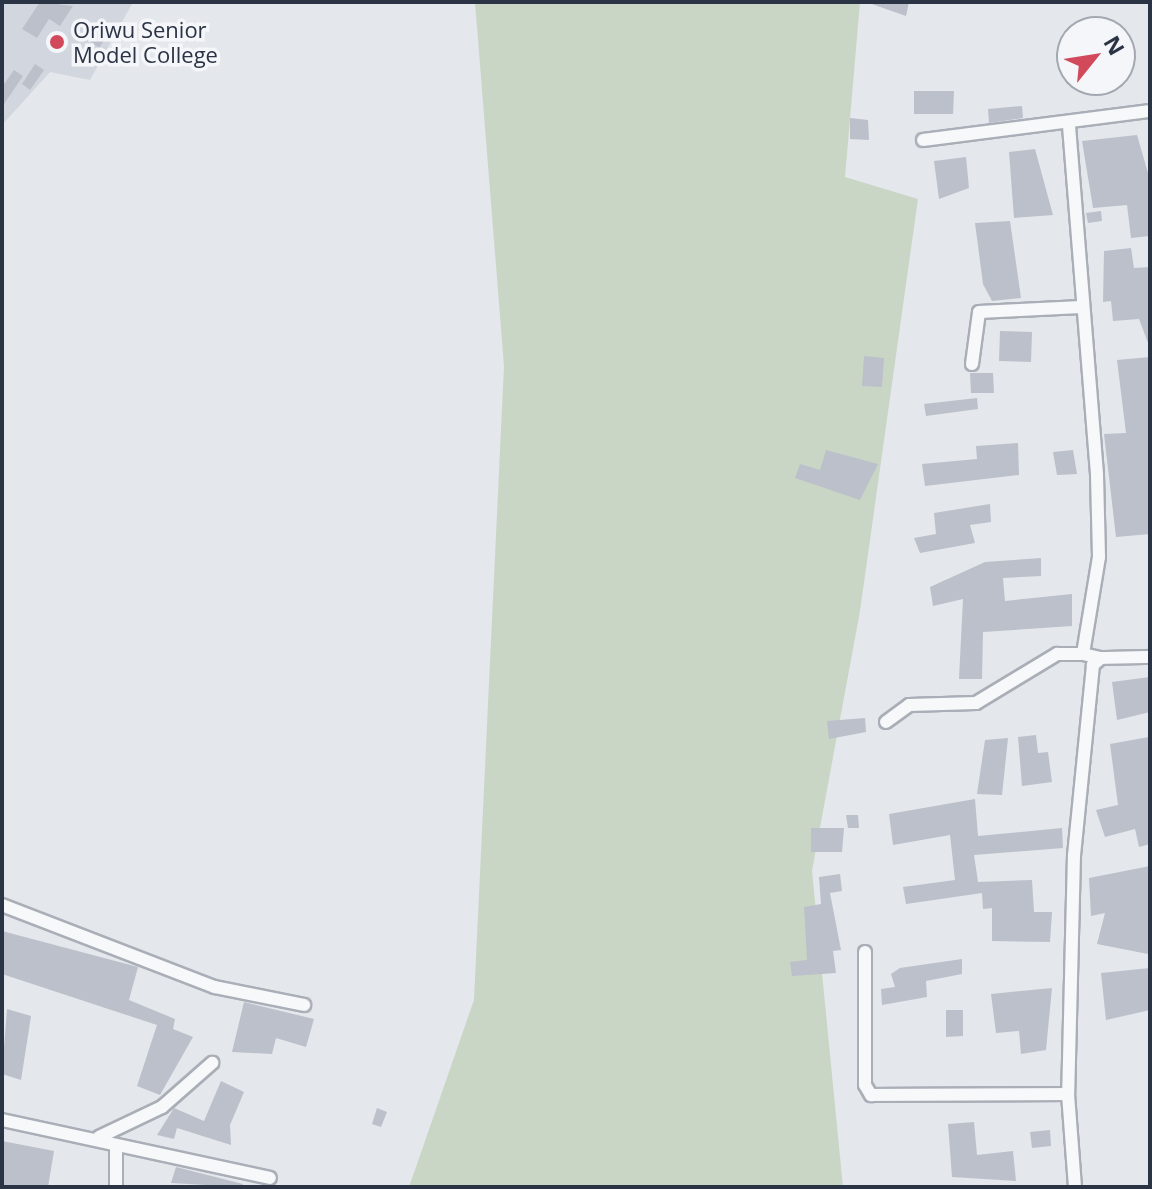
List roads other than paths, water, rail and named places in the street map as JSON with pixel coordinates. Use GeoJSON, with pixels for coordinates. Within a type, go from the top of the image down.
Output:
{"type":"FeatureCollection","features":[{"type":"Feature","properties":{"kind":"street"},"geometry":{"type":"LineString","coordinates":[[923,140],[1069,126],[1150,111]]}},
{"type":"Feature","properties":{"kind":"street"},"geometry":{"type":"LineString","coordinates":[[1069,126],[1099,557],[1083,654]]}},
{"type":"Feature","properties":{"kind":"street"},"geometry":{"type":"LineString","coordinates":[[972,364],[979,312],[1081,307]]}},
{"type":"Feature","properties":{"kind":"street"},"geometry":{"type":"LineString","coordinates":[[886,722],[909,705],[976,703],[1057,654],[1101,658],[1150,657]]}},
{"type":"Feature","properties":{"kind":"street"},"geometry":{"type":"LineString","coordinates":[[1075,1187],[1068,1094],[1074,855],[1093,665],[1101,658]]}},
{"type":"Feature","properties":{"kind":"street"},"geometry":{"type":"LineString","coordinates":[[2,905],[215,987],[304,1005]]}},
{"type":"Feature","properties":{"kind":"street"},"geometry":{"type":"LineString","coordinates":[[865,952],[871,1095],[1068,1094]]}},
{"type":"Feature","properties":{"kind":"street"},"geometry":{"type":"LineString","coordinates":[[99,1137],[162,1107],[212,1063]]}},
{"type":"Feature","properties":{"kind":"street"},"geometry":{"type":"LineString","coordinates":[[2,1120],[99,1137],[116,1148],[270,1178]]}},
{"type":"Feature","properties":{"kind":"street"},"geometry":{"type":"LineString","coordinates":[[116,1148],[116,1187]]}},
{"type":"Feature","properties":{"kind":"place","name":"Oriwu Senior Model College"},"geometry":{"type":"Point","coordinates":[57,42]}}]}
